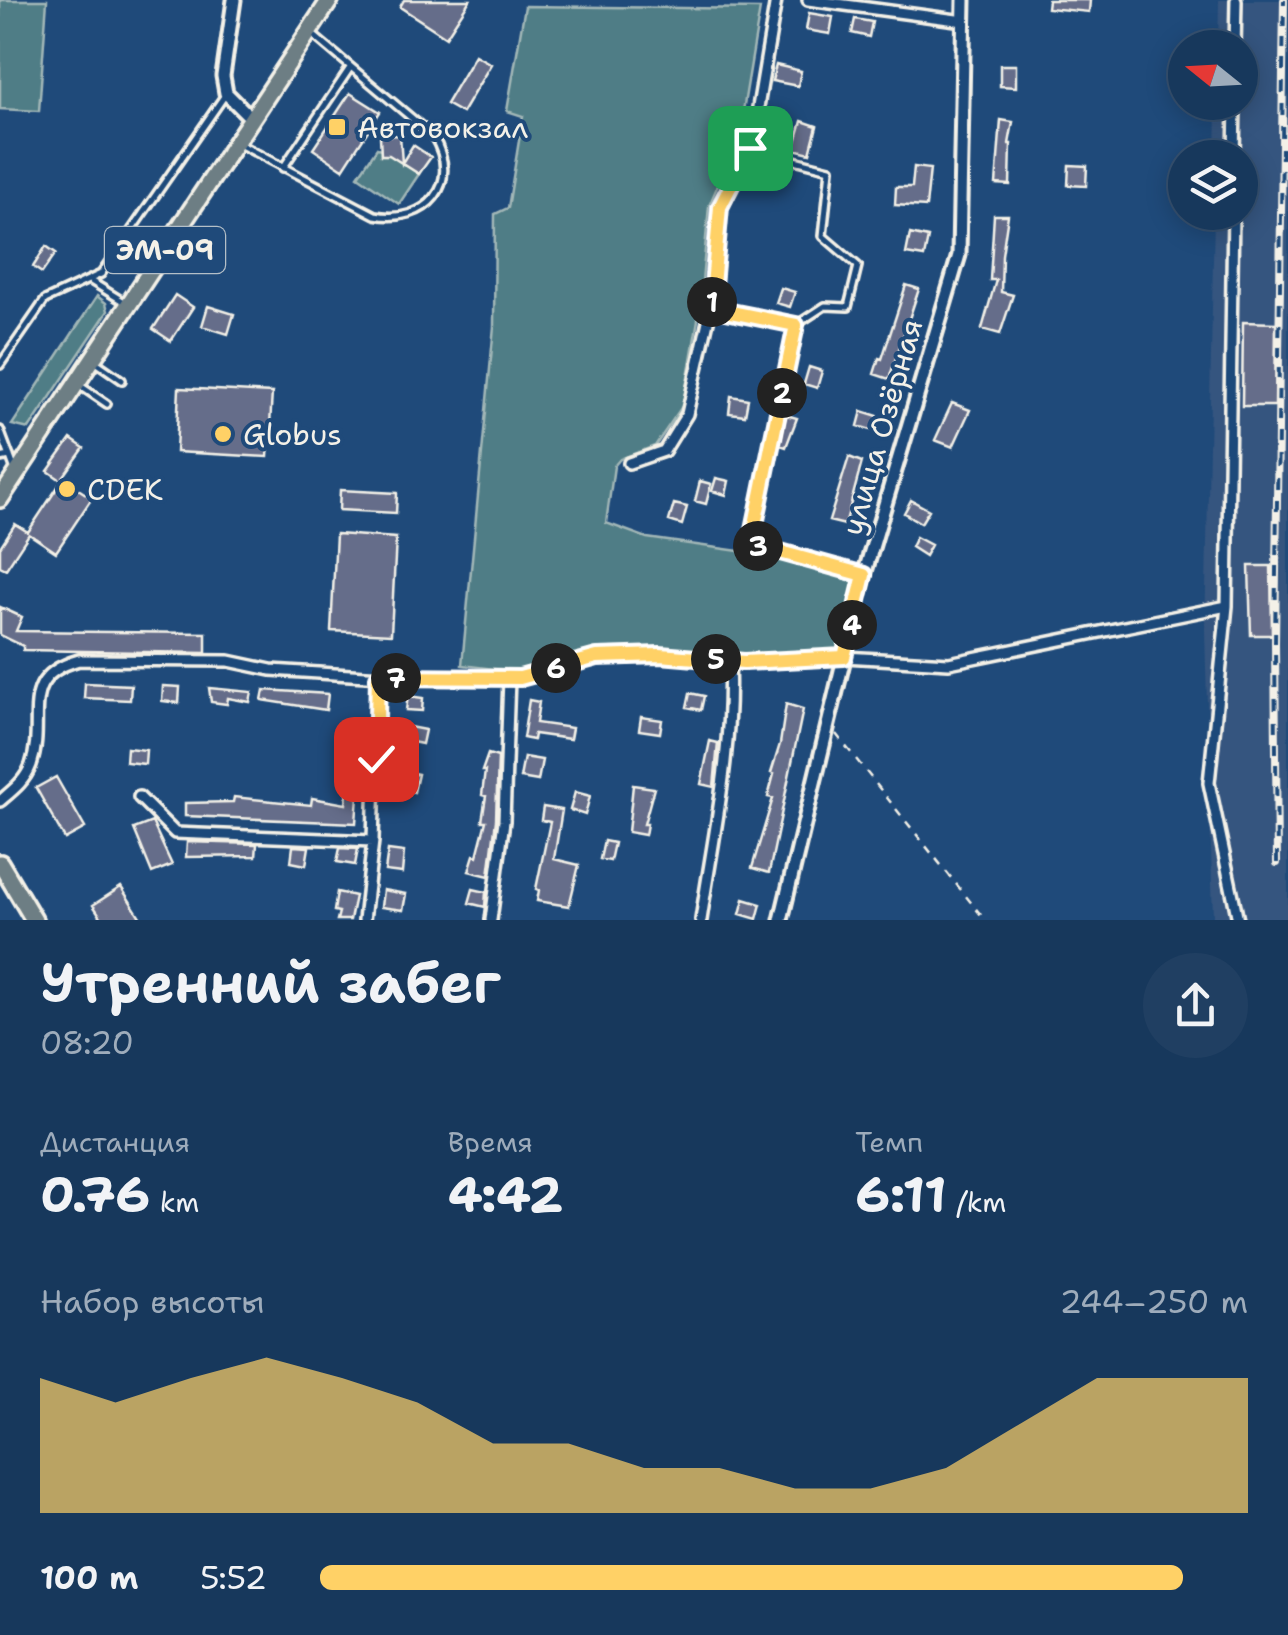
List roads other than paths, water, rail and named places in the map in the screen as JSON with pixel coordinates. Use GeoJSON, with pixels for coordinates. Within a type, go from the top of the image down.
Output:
{"type":"FeatureCollection","features":[{"type":"Feature","properties":{"kind":"highway","name":"ЭМ-09"},"geometry":{"type":"LineString","coordinates":[[0,500],[330,0]]}},
{"type":"Feature","properties":{"kind":"highway"},"geometry":{"type":"LineString","coordinates":[[0,863],[34,920]]}},
{"type":"Feature","properties":{"kind":"street"},"geometry":{"type":"LineString","coordinates":[[234,0],[222,76],[226,93],[252,119]]}},
{"type":"Feature","properties":{"kind":"street"},"geometry":{"type":"LineString","coordinates":[[629,463],[664,451],[687,414],[711,308],[720,207],[750,148],[776,0]]}},
{"type":"Feature","properties":{"kind":"street"},"geometry":{"type":"LineString","coordinates":[[808,0],[964,21]]}},
{"type":"Feature","properties":{"kind":"street","name":"улица Озёрная"},"geometry":{"type":"LineString","coordinates":[[781,920],[864,575],[958,254],[964,0]]}},
{"type":"Feature","properties":{"kind":"street"},"geometry":{"type":"LineString","coordinates":[[1236,0],[1236,30]]}},
{"type":"Feature","properties":{"kind":"street"},"geometry":{"type":"LineString","coordinates":[[1233,230],[1227,606],[1209,783],[1238,920]]}},
{"type":"Feature","properties":{"kind":"street"},"geometry":{"type":"LineString","coordinates":[[711,308],[796,325],[751,544],[864,575]]}},
{"type":"Feature","properties":{"kind":"street"},"geometry":{"type":"LineString","coordinates":[[0,801],[22,781],[32,762],[36,696],[58,666],[79,660],[229,661],[271,670],[378,677],[509,678],[597,657],[844,657],[949,663],[1227,606]]}},
{"type":"Feature","properties":{"kind":"street"},"geometry":{"type":"LineString","coordinates":[[701,920],[724,783],[731,714],[730,660]]}},
{"type":"Feature","properties":{"kind":"street"},"geometry":{"type":"LineString","coordinates":[[364,920],[373,841],[378,677]]}},
{"type":"Feature","properties":{"kind":"street"},"geometry":{"type":"LineString","coordinates":[[491,920],[504,821],[509,678]]}},
{"type":"Feature","properties":{"kind":"street"},"geometry":{"type":"LineString","coordinates":[[139,797],[175,833],[373,841]]}},
{"type":"Feature","properties":{"kind":"lane"},"geometry":{"type":"LineString","coordinates":[[236,143],[385,217],[410,216],[436,196],[445,166],[434,136],[309,32]]}},
{"type":"Feature","properties":{"kind":"lane"},"geometry":{"type":"LineString","coordinates":[[283,168],[350,68]]}},
{"type":"Feature","properties":{"kind":"lane"},"geometry":{"type":"LineString","coordinates":[[0,365],[44,300],[102,274],[226,93]]}},
{"type":"Feature","properties":{"kind":"lane"},"geometry":{"type":"LineString","coordinates":[[750,148],[830,168],[824,236],[858,266],[848,307],[825,306],[796,325]]}},
{"type":"Feature","properties":{"kind":"lane"},"geometry":{"type":"LineString","coordinates":[[88,279],[128,305]]}},
{"type":"Feature","properties":{"kind":"lane"},"geometry":{"type":"LineString","coordinates":[[93,359],[122,380]]}},
{"type":"Feature","properties":{"kind":"lane"},"geometry":{"type":"LineString","coordinates":[[77,383],[107,404]]}},
{"type":"Feature","properties":{"kind":"lane"},"geometry":{"type":"LineString","coordinates":[[0,430],[17,474]]}},
{"type":"Feature","properties":{"kind":"lane"},"geometry":{"type":"LineString","coordinates":[[0,458],[10,456]]}},
{"type":"Feature","properties":{"kind":"railway"},"geometry":{"type":"LineString","coordinates":[[1277,863],[1275,643],[1284,0]]}},
{"type":"Feature","properties":{"kind":"place","name":"Автовокзал"},"geometry":{"type":"Point","coordinates":[337,127]}},
{"type":"Feature","properties":{"kind":"place","name":"Globus"},"geometry":{"type":"Point","coordinates":[223,434]}},
{"type":"Feature","properties":{"kind":"place","name":"CDEK"},"geometry":{"type":"Point","coordinates":[67,489]}}]}
